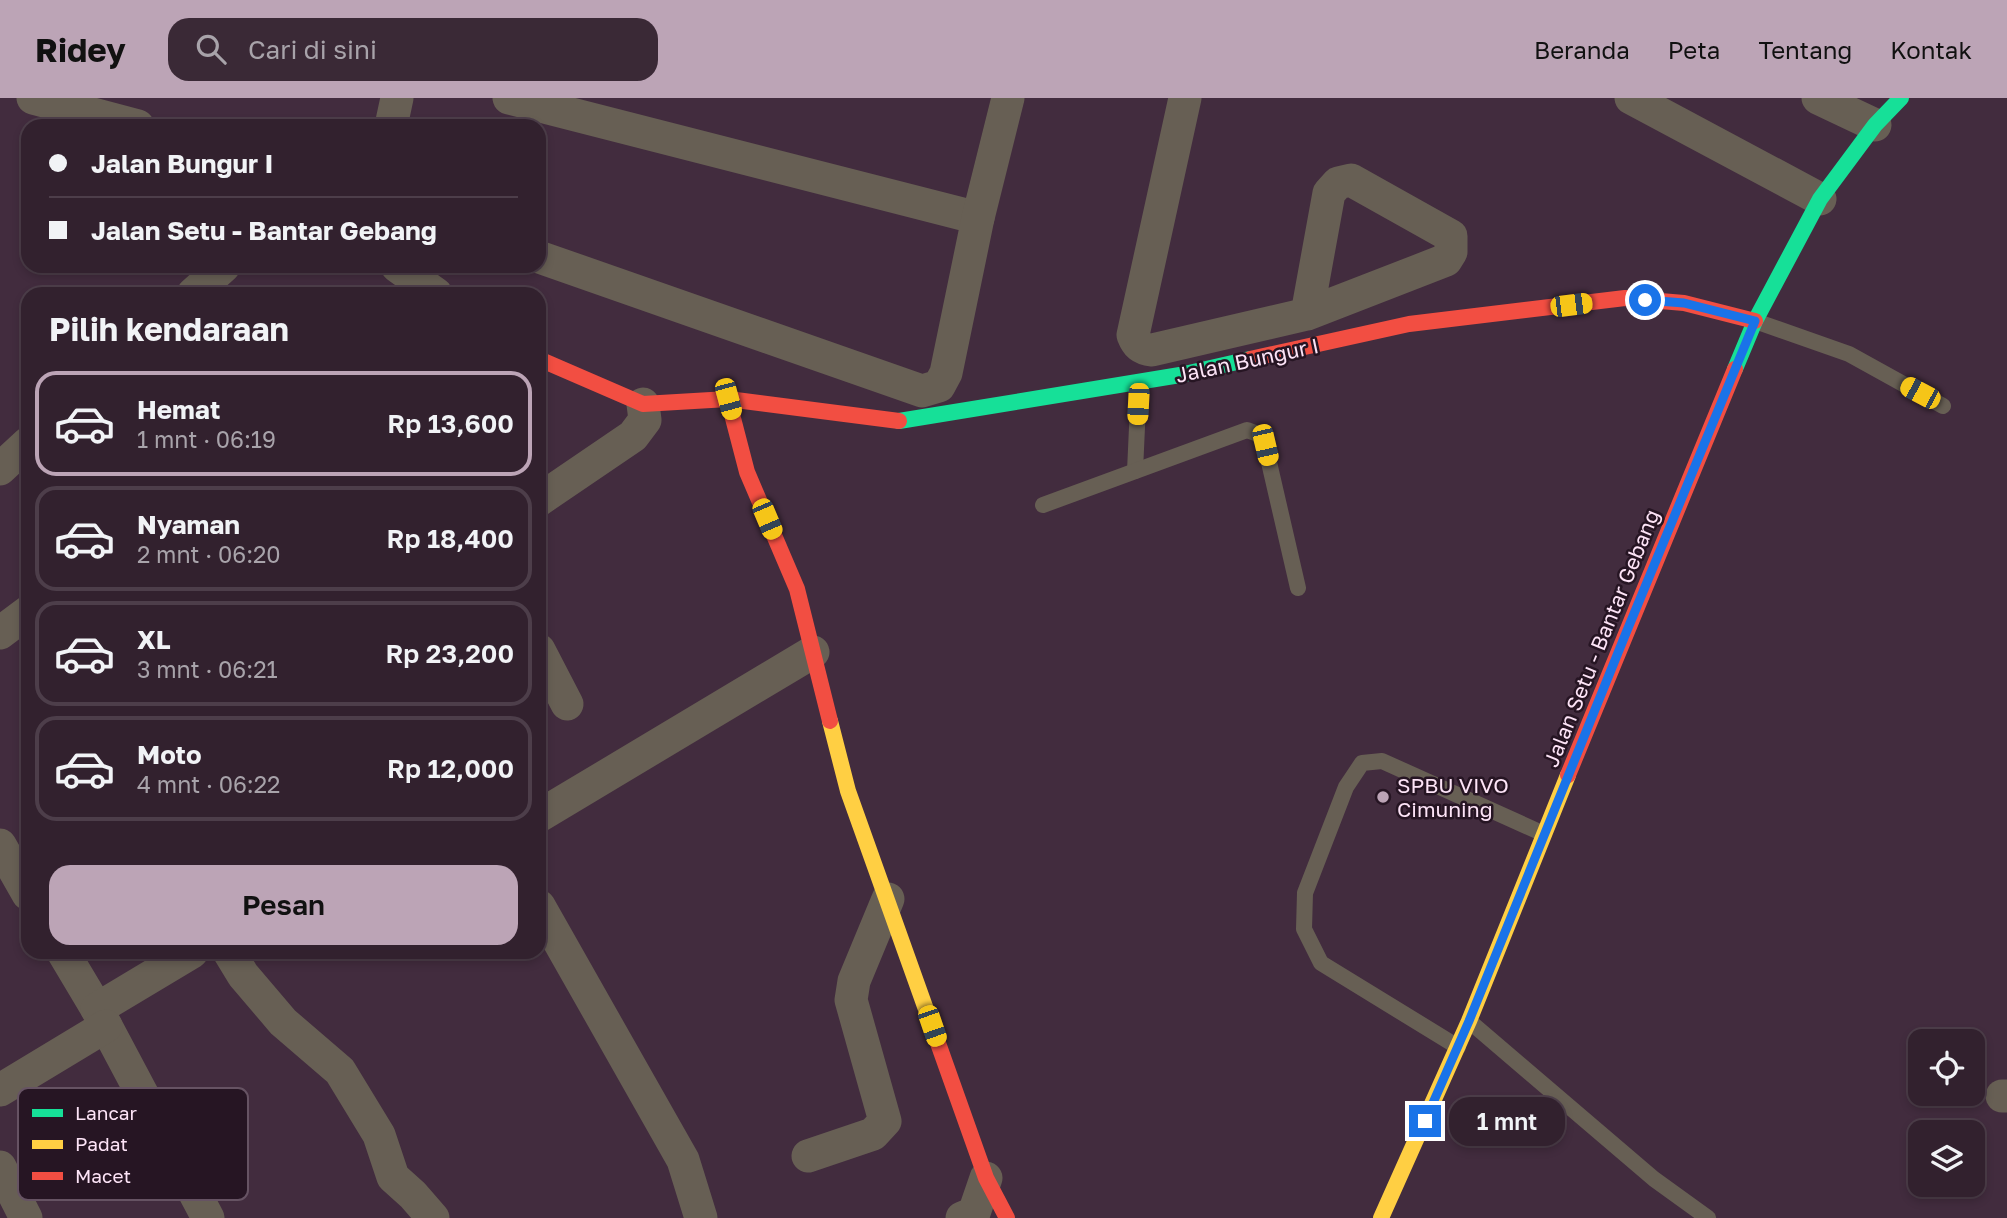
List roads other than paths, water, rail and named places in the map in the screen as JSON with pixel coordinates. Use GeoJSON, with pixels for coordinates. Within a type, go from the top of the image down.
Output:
{"type":"FeatureCollection","features":[{"type":"Feature","properties":{"kind":"street"},"geometry":{"type":"LineString","coordinates":[[33,98],[112,119]]}},
{"type":"Feature","properties":{"kind":"street"},"geometry":{"type":"LineString","coordinates":[[392,119],[397,98]]}},
{"type":"Feature","properties":{"kind":"street"},"geometry":{"type":"LineString","coordinates":[[509,98],[978,218]]}},
{"type":"Feature","properties":{"kind":"street"},"geometry":{"type":"LineString","coordinates":[[546,259],[922,391],[939,386],[946,373],[978,218],[1007,98]]}},
{"type":"Feature","properties":{"kind":"street"},"geometry":{"type":"LineString","coordinates":[[1185,98],[1133,335],[1144,349],[1152,350],[1307,314],[1446,260],[1451,252],[1451,236],[1351,180],[1339,183],[1329,193],[1307,314]]}},
{"type":"Feature","properties":{"kind":"street"},"geometry":{"type":"LineString","coordinates":[[1631,98],[1820,199]]}},
{"type":"Feature","properties":{"kind":"street"},"geometry":{"type":"LineString","coordinates":[[1818,98],[1875,125]]}},
{"type":"Feature","properties":{"kind":"street","name":"Jalan Setu - Bantar Gebang"},"geometry":{"type":"LineString","coordinates":[[1381,1218],[1469,1021],[1755,321],[1820,199],[1875,125],[1901,98]]}},
{"type":"Feature","properties":{"kind":"street"},"geometry":{"type":"LineString","coordinates":[[201,287],[216,273]]}},
{"type":"Feature","properties":{"kind":"street"},"geometry":{"type":"LineString","coordinates":[[407,273],[426,287]]}},
{"type":"Feature","properties":{"kind":"street","name":"Jalan Bungur I"},"geometry":{"type":"LineString","coordinates":[[546,362],[643,404],[728,399],[899,421],[1180,375],[1409,324],[1626,298],[1684,303],[1755,321]]}},
{"type":"Feature","properties":{"kind":"street"},"geometry":{"type":"LineString","coordinates":[[728,399],[747,472],[797,589],[848,791],[986,1178],[1007,1218]]}},
{"type":"Feature","properties":{"kind":"street"},"geometry":{"type":"LineString","coordinates":[[546,495],[634,436],[645,420],[643,404]]}},
{"type":"Feature","properties":{"kind":"street"},"geometry":{"type":"LineString","coordinates":[[0,469],[21,450]]}},
{"type":"Feature","properties":{"kind":"street"},"geometry":{"type":"LineString","coordinates":[[0,633],[21,617]]}},
{"type":"Feature","properties":{"kind":"street"},"geometry":{"type":"LineString","coordinates":[[546,812],[813,652]]}},
{"type":"Feature","properties":{"kind":"street"},"geometry":{"type":"LineString","coordinates":[[546,664],[567,704]]}},
{"type":"Feature","properties":{"kind":"street"},"geometry":{"type":"LineString","coordinates":[[0,845],[21,882]]}},
{"type":"Feature","properties":{"kind":"street"},"geometry":{"type":"LineString","coordinates":[[808,1156],[873,1134],[885,1121],[851,1000],[854,982],[888,899]]}},
{"type":"Feature","properties":{"kind":"street"},"geometry":{"type":"LineString","coordinates":[[546,918],[683,1160],[701,1218]]}},
{"type":"Feature","properties":{"kind":"street"},"geometry":{"type":"LineString","coordinates":[[67,959],[139,1088]]}},
{"type":"Feature","properties":{"kind":"street"},"geometry":{"type":"LineString","coordinates":[[0,1090],[182,959]]}},
{"type":"Feature","properties":{"kind":"street"},"geometry":{"type":"LineString","coordinates":[[233,959],[243,975],[284,1022],[340,1071],[379,1135],[393,1177],[414,1195],[433,1218]]}},
{"type":"Feature","properties":{"kind":"street"},"geometry":{"type":"LineString","coordinates":[[0,1167],[26,1218]]}},
{"type":"Feature","properties":{"kind":"street"},"geometry":{"type":"LineString","coordinates":[[962,1218],[974,1213],[986,1178]]}},
{"type":"Feature","properties":{"kind":"street"},"geometry":{"type":"LineString","coordinates":[[198,1200],[208,1218]]}},
{"type":"Feature","properties":{"kind":"lane"},"geometry":{"type":"LineString","coordinates":[[1755,321],[1849,354],[1943,405]]}},
{"type":"Feature","properties":{"kind":"lane"},"geometry":{"type":"LineString","coordinates":[[1135,471],[1139,382]]}},
{"type":"Feature","properties":{"kind":"lane"},"geometry":{"type":"LineString","coordinates":[[1043,505],[1247,430],[1258,434],[1265,445],[1298,588]]}},
{"type":"Feature","properties":{"kind":"lane"},"geometry":{"type":"LineString","coordinates":[[1458,1047],[1321,963],[1304,929],[1305,893],[1346,787],[1362,763],[1382,761],[1545,834]]}},
{"type":"Feature","properties":{"kind":"lane"},"geometry":{"type":"LineString","coordinates":[[1469,1021],[1654,1180],[1708,1218]]}},
{"type":"Feature","properties":{"kind":"place","name":"SPBU VIVO Cimuning"},"geometry":{"type":"Point","coordinates":[1383,797]}}]}
